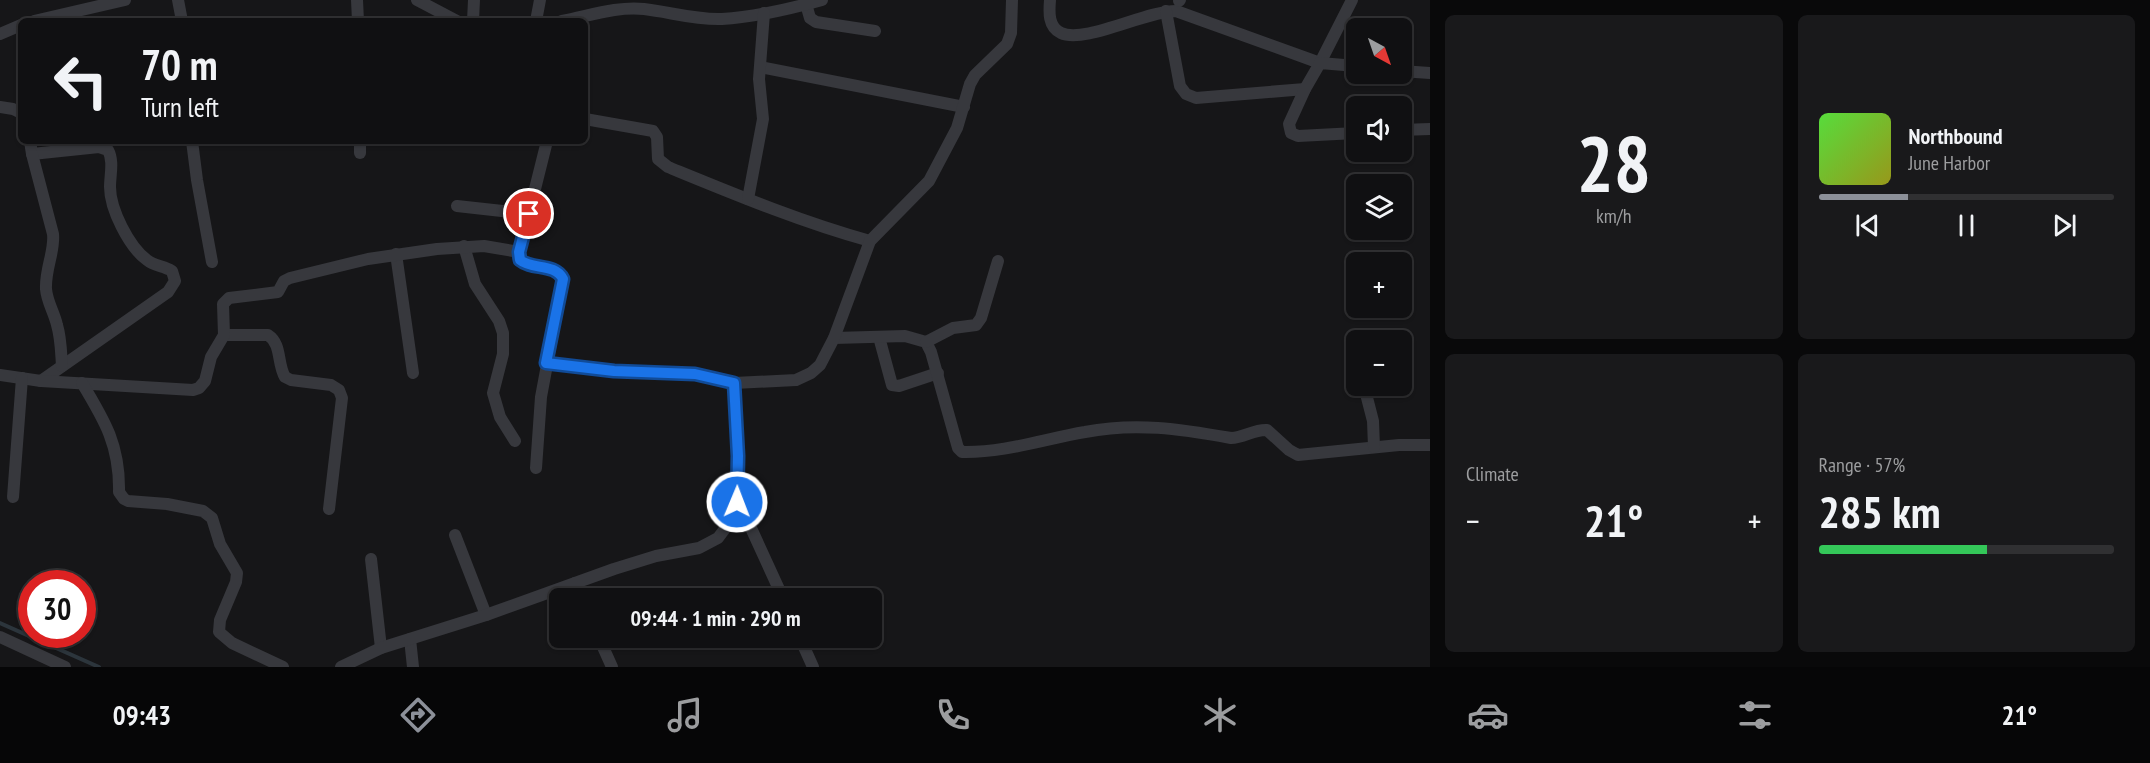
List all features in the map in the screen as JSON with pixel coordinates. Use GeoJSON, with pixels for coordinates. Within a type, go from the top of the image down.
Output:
{"type":"FeatureCollection","features":[{"type":"Feature","properties":{"kind":"street"},"geometry":{"type":"LineString","coordinates":[[47,18],[125,0]]}},
{"type":"Feature","properties":{"kind":"street"},"geometry":{"type":"LineString","coordinates":[[178,0],[181,18]]}},
{"type":"Feature","properties":{"kind":"street"},"geometry":{"type":"LineString","coordinates":[[357,0],[358,18]]}},
{"type":"Feature","properties":{"kind":"street"},"geometry":{"type":"LineString","coordinates":[[417,0],[451,18]]}},
{"type":"Feature","properties":{"kind":"street"},"geometry":{"type":"LineString","coordinates":[[473,18],[474,0]]}},
{"type":"Feature","properties":{"kind":"street"},"geometry":{"type":"LineString","coordinates":[[537,18],[540,0]]}},
{"type":"Feature","properties":{"kind":"street"},"geometry":{"type":"LineString","coordinates":[[577,18],[632,9],[703,19],[730,18],[764,13],[784,4],[807,4],[822,0]]}},
{"type":"Feature","properties":{"kind":"street"},"geometry":{"type":"LineString","coordinates":[[546,363],[614,371],[695,374],[734,383],[786,382],[802,378],[820,365],[834,338],[870,241],[929,181],[952,138],[975,75],[1010,40],[1012,0]]}},
{"type":"Feature","properties":{"kind":"street"},"geometry":{"type":"LineString","coordinates":[[1050,0],[1049,14],[1055,29],[1062,34],[1084,35],[1176,5],[1208,21],[1320,63],[1346,65]]}},
{"type":"Feature","properties":{"kind":"street"},"geometry":{"type":"LineString","coordinates":[[1346,134],[1298,136],[1291,133],[1289,124],[1352,0]]}},
{"type":"Feature","properties":{"kind":"street"},"geometry":{"type":"LineString","coordinates":[[807,4],[810,18],[816,22],[875,31]]}},
{"type":"Feature","properties":{"kind":"street"},"geometry":{"type":"LineString","coordinates":[[1176,5],[1180,86],[1190,97],[1305,89]]}},
{"type":"Feature","properties":{"kind":"street"},"geometry":{"type":"LineString","coordinates":[[748,199],[763,119],[759,87],[764,13]]}},
{"type":"Feature","properties":{"kind":"street"},"geometry":{"type":"LineString","coordinates":[[0,34],[18,26]]}},
{"type":"Feature","properties":{"kind":"street"},"geometry":{"type":"LineString","coordinates":[[760,67],[964,107]]}},
{"type":"Feature","properties":{"kind":"street"},"geometry":{"type":"LineString","coordinates":[[1412,72],[1430,74]]}},
{"type":"Feature","properties":{"kind":"street"},"geometry":{"type":"LineString","coordinates":[[0,107],[18,112]]}},
{"type":"Feature","properties":{"kind":"street"},"geometry":{"type":"LineString","coordinates":[[588,120],[653,131],[657,137],[657,155],[662,164],[836,232],[870,241]]}},
{"type":"Feature","properties":{"kind":"street"},"geometry":{"type":"LineString","coordinates":[[1412,130],[1430,129]]}},
{"type":"Feature","properties":{"kind":"street"},"geometry":{"type":"LineString","coordinates":[[30,144],[53,234],[53,246],[46,270],[46,287],[48,302],[57,325],[62,366]]}},
{"type":"Feature","properties":{"kind":"street"},"geometry":{"type":"LineString","coordinates":[[192,144],[212,262]]}},
{"type":"Feature","properties":{"kind":"street"},"geometry":{"type":"LineString","coordinates":[[536,468],[538,414],[563,279],[556,270],[523,263],[518,257],[546,144]]}},
{"type":"Feature","properties":{"kind":"street"},"geometry":{"type":"LineString","coordinates":[[32,154],[99,147],[108,150],[111,157],[111,199],[118,219],[141,255],[153,264],[168,269],[174,275],[175,281],[168,291],[41,381]]}},
{"type":"Feature","properties":{"kind":"street"},"geometry":{"type":"LineString","coordinates":[[457,206],[529,214]]}},
{"type":"Feature","properties":{"kind":"street"},"geometry":{"type":"LineString","coordinates":[[0,375],[41,381],[192,390],[199,388],[205,381],[211,357],[224,335],[223,304],[229,298],[278,292],[284,281],[290,278],[396,254],[464,246],[484,246],[519,252]]}},
{"type":"Feature","properties":{"kind":"street"},"geometry":{"type":"LineString","coordinates":[[464,246],[471,274],[499,321],[503,333],[503,354],[494,393],[495,405],[515,441]]}},
{"type":"Feature","properties":{"kind":"street"},"geometry":{"type":"LineString","coordinates":[[396,254],[413,373]]}},
{"type":"Feature","properties":{"kind":"street"},"geometry":{"type":"LineString","coordinates":[[926,342],[954,328],[973,327],[979,322],[998,261]]}},
{"type":"Feature","properties":{"kind":"street"},"geometry":{"type":"LineString","coordinates":[[224,335],[268,335],[276,343],[280,366],[285,377],[291,380],[331,385],[339,390],[342,398],[329,509]]}},
{"type":"Feature","properties":{"kind":"street"},"geometry":{"type":"LineString","coordinates":[[834,338],[905,336],[926,342],[932,351],[958,448],[962,452],[1015,447],[1086,432],[1138,426],[1235,438],[1260,429],[1267,430],[1298,455],[1374,447],[1430,445]]}},
{"type":"Feature","properties":{"kind":"street"},"geometry":{"type":"LineString","coordinates":[[879,337],[892,385],[899,386],[938,373]]}},
{"type":"Feature","properties":{"kind":"street"},"geometry":{"type":"LineString","coordinates":[[13,497],[22,378]]}},
{"type":"Feature","properties":{"kind":"street"},"geometry":{"type":"LineString","coordinates":[[82,383],[106,423],[112,438],[119,463],[121,496],[128,501],[167,504],[208,514],[214,523],[220,544],[237,573],[236,582],[220,620],[219,632],[232,643],[283,667]]}},
{"type":"Feature","properties":{"kind":"street"},"geometry":{"type":"LineString","coordinates":[[341,667],[381,648],[486,615],[656,556],[699,548],[718,538],[733,518],[737,502],[738,456],[734,383]]}},
{"type":"Feature","properties":{"kind":"street"},"geometry":{"type":"LineString","coordinates":[[1367,396],[1373,421],[1374,447]]}},
{"type":"Feature","properties":{"kind":"street"},"geometry":{"type":"LineString","coordinates":[[733,518],[752,528],[779,588]]}},
{"type":"Feature","properties":{"kind":"street"},"geometry":{"type":"LineString","coordinates":[[455,535],[486,615]]}},
{"type":"Feature","properties":{"kind":"street"},"geometry":{"type":"LineString","coordinates":[[371,559],[381,648]]}},
{"type":"Feature","properties":{"kind":"street"},"geometry":{"type":"LineString","coordinates":[[575,583],[577,588]]}},
{"type":"Feature","properties":{"kind":"street"},"geometry":{"type":"LineString","coordinates":[[0,637],[50,664],[64,667]]}},
{"type":"Feature","properties":{"kind":"street"},"geometry":{"type":"LineString","coordinates":[[410,639],[413,667]]}},
{"type":"Feature","properties":{"kind":"street"},"geometry":{"type":"LineString","coordinates":[[603,648],[612,667]]}},
{"type":"Feature","properties":{"kind":"street"},"geometry":{"type":"LineString","coordinates":[[804,648],[813,667]]}},
{"type":"Feature","properties":{"kind":"waterway"},"geometry":{"type":"LineString","coordinates":[[0,623],[99,667]]}},
{"type":"Feature","properties":{"kind":"route"},"geometry":{"type":"LineString","coordinates":[[529,214],[518,257],[523,263],[556,270],[563,279],[546,363],[614,371],[695,374],[734,383],[738,456],[737,502]]}}]}
